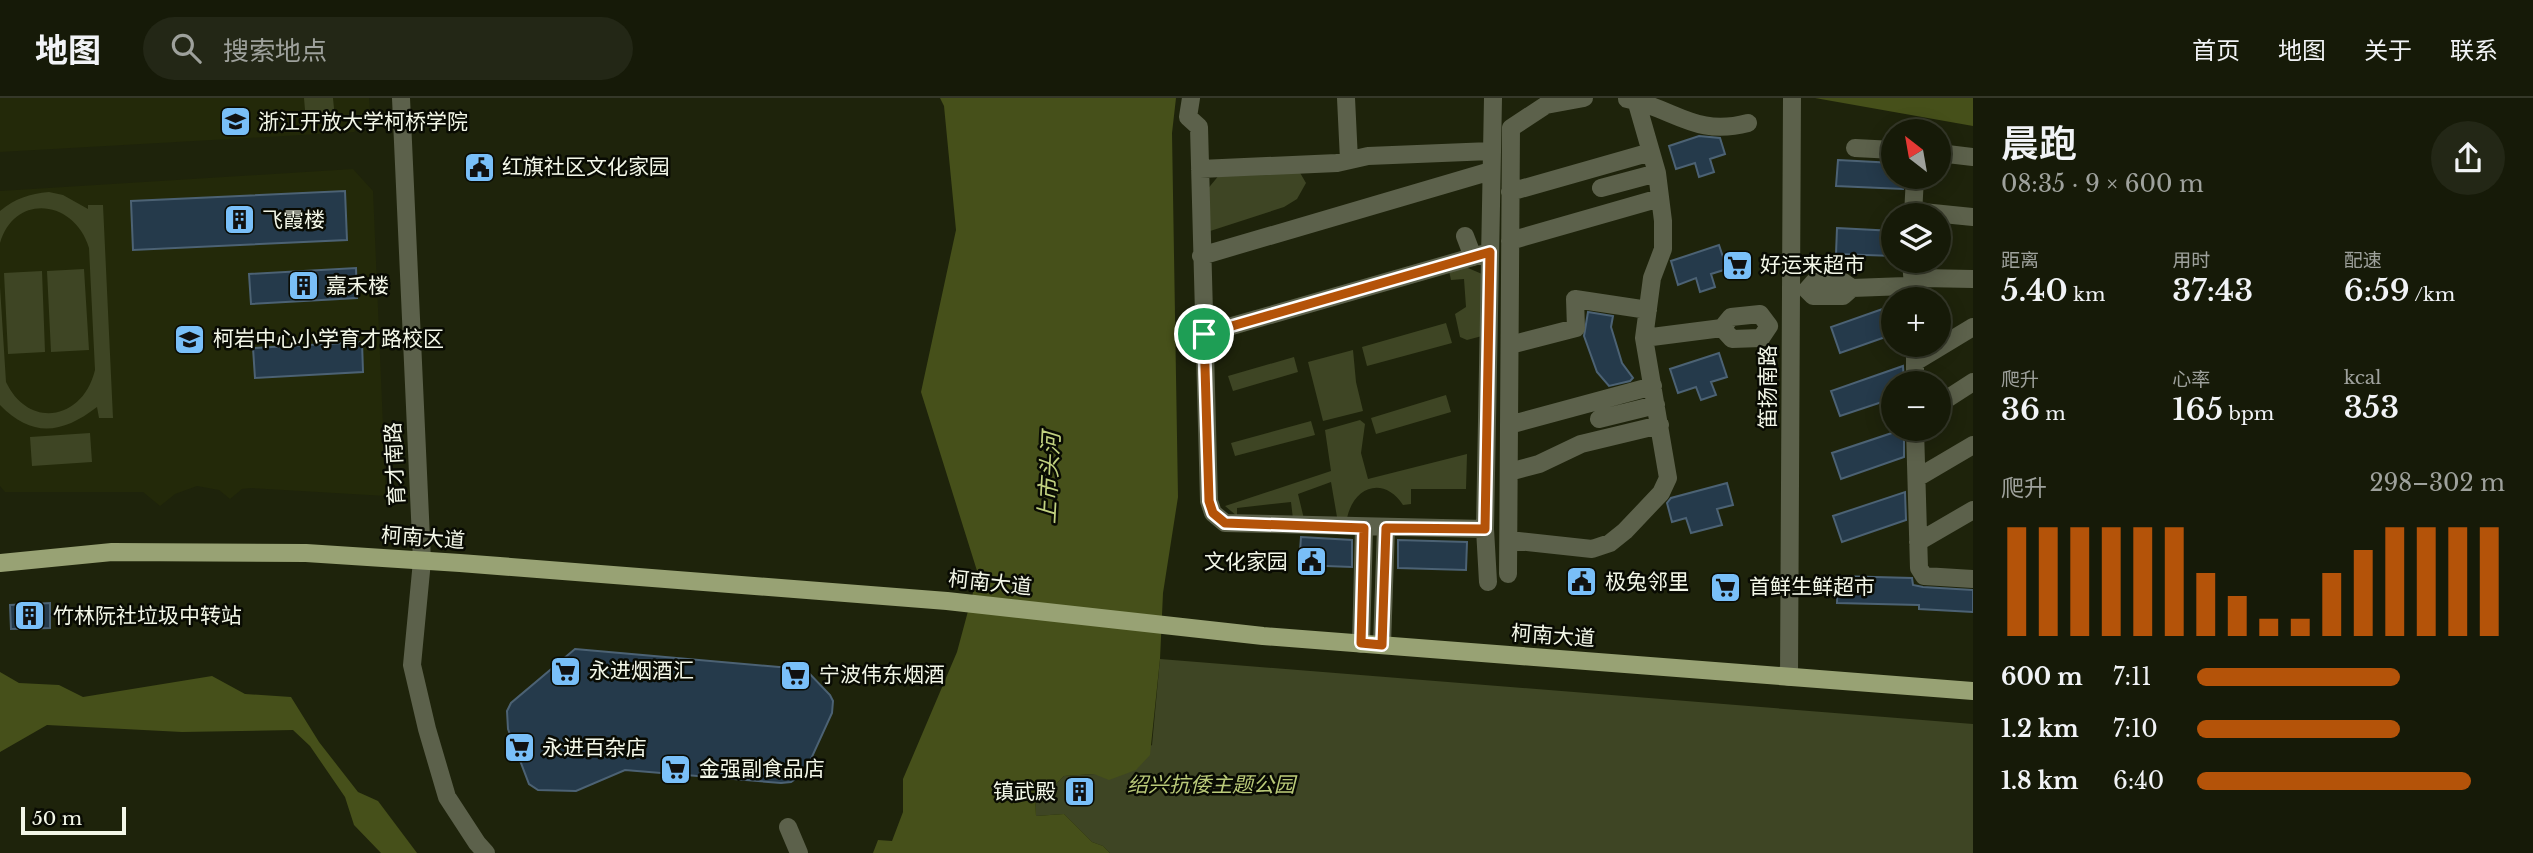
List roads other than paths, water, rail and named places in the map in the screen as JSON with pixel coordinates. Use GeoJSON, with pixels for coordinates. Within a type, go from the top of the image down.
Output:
{"type":"FeatureCollection","features":[{"type":"Feature","properties":{"kind":"main road","name":"柯南大道"},"geometry":{"type":"LineString","coordinates":[[0,563],[112,552],[294,553],[422,561],[947,601],[1225,632],[1973,691]]}},
{"type":"Feature","properties":{"kind":"street","name":"育才南路"},"geometry":{"type":"LineString","coordinates":[[401,98],[422,561],[412,665],[447,797],[486,853]]}},
{"type":"Feature","properties":{"kind":"street"},"geometry":{"type":"LineString","coordinates":[[1191,98],[1188,117],[1199,127],[1209,501],[1213,513],[1225,523],[1485,529]]}},
{"type":"Feature","properties":{"kind":"street"},"geometry":{"type":"LineString","coordinates":[[1346,98],[1349,160]]}},
{"type":"Feature","properties":{"kind":"street"},"geometry":{"type":"LineString","coordinates":[[1488,582],[1482,255],[1491,171],[1493,98]]}},
{"type":"Feature","properties":{"kind":"street"},"geometry":{"type":"LineString","coordinates":[[1508,575],[1511,128],[1546,105],[1584,98]]}},
{"type":"Feature","properties":{"kind":"street","name":"笛扬南路"},"geometry":{"type":"LineString","coordinates":[[1788,677],[1791,326],[1799,290],[1792,98]]}},
{"type":"Feature","properties":{"kind":"street"},"geometry":{"type":"LineString","coordinates":[[1630,99],[1704,127],[1728,129],[1748,123]]}},
{"type":"Feature","properties":{"kind":"street"},"geometry":{"type":"LineString","coordinates":[[1509,540],[1592,549],[1610,543],[1661,493],[1668,478],[1644,338],[1652,278],[1663,249],[1660,198],[1651,152],[1630,99]]}},
{"type":"Feature","properties":{"kind":"street"},"geometry":{"type":"LineString","coordinates":[[1855,148],[1881,149]]}},
{"type":"Feature","properties":{"kind":"street"},"geometry":{"type":"LineString","coordinates":[[1200,169],[1338,163],[1368,156],[1491,151]]}},
{"type":"Feature","properties":{"kind":"street"},"geometry":{"type":"LineString","coordinates":[[1510,192],[1651,152]]}},
{"type":"Feature","properties":{"kind":"street"},"geometry":{"type":"LineString","coordinates":[[1951,154],[1973,157]]}},
{"type":"Feature","properties":{"kind":"street"},"geometry":{"type":"LineString","coordinates":[[1201,256],[1491,171]]}},
{"type":"Feature","properties":{"kind":"street"},"geometry":{"type":"LineString","coordinates":[[1601,188],[1657,173]]}},
{"type":"Feature","properties":{"kind":"street"},"geometry":{"type":"LineString","coordinates":[[1510,240],[1660,198]]}},
{"type":"Feature","properties":{"kind":"street"},"geometry":{"type":"LineString","coordinates":[[1951,216],[1973,217]]}},
{"type":"Feature","properties":{"kind":"street"},"geometry":{"type":"LineString","coordinates":[[1465,236],[1482,255]]}},
{"type":"Feature","properties":{"kind":"street"},"geometry":{"type":"LineString","coordinates":[[1204,334],[1482,255]]}},
{"type":"Feature","properties":{"kind":"street"},"geometry":{"type":"LineString","coordinates":[[1916,287],[1922,278],[1973,279]]}},
{"type":"Feature","properties":{"kind":"street"},"geometry":{"type":"LineString","coordinates":[[1799,290],[1813,296],[1843,296],[1852,288],[1908,287]]}},
{"type":"Feature","properties":{"kind":"street"},"geometry":{"type":"LineString","coordinates":[[1510,345],[1576,328],[1575,299],[1648,310]]}},
{"type":"Feature","properties":{"kind":"street"},"geometry":{"type":"LineString","coordinates":[[1644,338],[1722,328],[1731,317],[1760,314],[1769,327],[1791,326]]}},
{"type":"Feature","properties":{"kind":"street"},"geometry":{"type":"LineString","coordinates":[[1951,337],[1973,327]]}},
{"type":"Feature","properties":{"kind":"street"},"geometry":{"type":"LineString","coordinates":[[1951,396],[1973,382]]}},
{"type":"Feature","properties":{"kind":"street"},"geometry":{"type":"LineString","coordinates":[[1509,425],[1653,386]]}},
{"type":"Feature","properties":{"kind":"street"},"geometry":{"type":"LineString","coordinates":[[1599,419],[1656,405]]}},
{"type":"Feature","properties":{"kind":"street"},"geometry":{"type":"LineString","coordinates":[[1509,472],[1539,464],[1581,444],[1660,425]]}},
{"type":"Feature","properties":{"kind":"street"},"geometry":{"type":"LineString","coordinates":[[1915,441],[1919,568],[1924,576],[1973,579]]}},
{"type":"Feature","properties":{"kind":"street"},"geometry":{"type":"LineString","coordinates":[[1917,478],[1973,445]]}},
{"type":"Feature","properties":{"kind":"street"},"geometry":{"type":"LineString","coordinates":[[1918,542],[1973,510]]}},
{"type":"Feature","properties":{"kind":"street"},"geometry":{"type":"LineString","coordinates":[[1361,643],[1364,528]]}},
{"type":"Feature","properties":{"kind":"street"},"geometry":{"type":"LineString","coordinates":[[1382,645],[1386,528]]}},
{"type":"Feature","properties":{"kind":"street"},"geometry":{"type":"LineString","coordinates":[[788,828],[799,853]]}},
{"type":"Feature","properties":{"kind":"water","name":"上市头河"},"geometry":{"type":"Polygon","coordinates":[[[940,98],[1176,98],[1172,133],[1178,497],[1163,593],[1160,659],[1150,755],[1136,770],[1109,780],[1094,774],[1064,776],[1052,788],[1035,789],[1036,816],[1064,814],[1092,842],[1103,846],[1110,853],[873,853],[878,840],[892,841],[903,812],[903,779],[957,652],[978,574],[921,392],[956,230],[944,106],[940,98]]]}},
{"type":"Feature","properties":{"kind":"water"},"geometry":{"type":"Polygon","coordinates":[[[1815,98],[1973,98],[1973,126],[1951,122],[1951,119],[1934,119],[1815,98]]]}},
{"type":"Feature","properties":{"kind":"water"},"geometry":{"type":"Polygon","coordinates":[[[0,672],[19,683],[59,685],[83,697],[212,676],[245,694],[291,697],[319,742],[358,792],[378,801],[417,853],[381,853],[354,825],[345,797],[310,746],[293,730],[182,732],[47,725],[0,752],[0,672]]]}},
{"type":"Feature","properties":{"kind":"place","name":"浙江开放大学柯桥学院"},"geometry":{"type":"Point","coordinates":[235,122]}},
{"type":"Feature","properties":{"kind":"place","name":"红旗社区文化家园"},"geometry":{"type":"Point","coordinates":[479,167]}},
{"type":"Feature","properties":{"kind":"place","name":"飞霞楼"},"geometry":{"type":"Point","coordinates":[239,220]}},
{"type":"Feature","properties":{"kind":"place","name":"好运来超市"},"geometry":{"type":"Point","coordinates":[1737,265]}},
{"type":"Feature","properties":{"kind":"place","name":"嘉禾楼"},"geometry":{"type":"Point","coordinates":[303,286]}},
{"type":"Feature","properties":{"kind":"place","name":"柯岩中心小学育才路校区"},"geometry":{"type":"Point","coordinates":[190,339]}},
{"type":"Feature","properties":{"kind":"place","name":"文化家园"},"geometry":{"type":"Point","coordinates":[1311,562]}},
{"type":"Feature","properties":{"kind":"place","name":"极兔邻里"},"geometry":{"type":"Point","coordinates":[1582,582]}},
{"type":"Feature","properties":{"kind":"place","name":"首鲜生鲜超市"},"geometry":{"type":"Point","coordinates":[1726,587]}},
{"type":"Feature","properties":{"kind":"place","name":"竹林阮社垃圾中转站"},"geometry":{"type":"Point","coordinates":[30,616]}},
{"type":"Feature","properties":{"kind":"place","name":"永进烟酒汇"},"geometry":{"type":"Point","coordinates":[566,671]}},
{"type":"Feature","properties":{"kind":"place","name":"宁波伟东烟酒"},"geometry":{"type":"Point","coordinates":[796,675]}},
{"type":"Feature","properties":{"kind":"place","name":"永进百杂店"},"geometry":{"type":"Point","coordinates":[519,748]}},
{"type":"Feature","properties":{"kind":"place","name":"金强副食品店"},"geometry":{"type":"Point","coordinates":[676,769]}},
{"type":"Feature","properties":{"kind":"place","name":"镇武殿"},"geometry":{"type":"Point","coordinates":[1079,792]}},
{"type":"Feature","properties":{"kind":"park label","name":"绍兴抗倭主题公园"},"geometry":{"type":"Point","coordinates":[1211,785]}}]}
